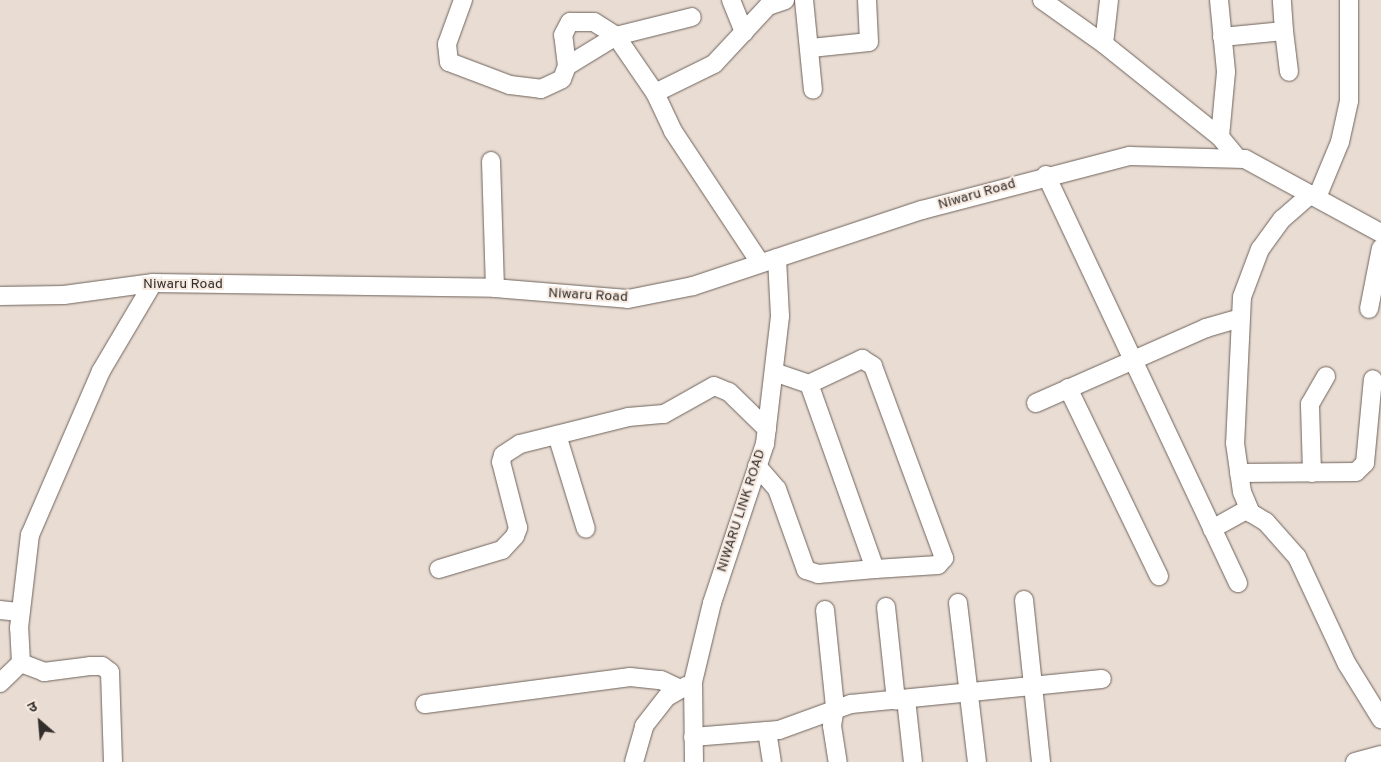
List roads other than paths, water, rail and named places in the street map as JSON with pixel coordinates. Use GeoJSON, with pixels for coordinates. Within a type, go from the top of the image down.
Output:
{"type":"FeatureCollection","features":[{"type":"Feature","properties":{"kind":"street"},"geometry":{"type":"LineString","coordinates":[[463,0],[447,44],[449,62],[510,86],[541,89],[562,79],[568,66],[616,36],[692,17]]}},
{"type":"Feature","properties":{"kind":"street"},"geometry":{"type":"LineString","coordinates":[[731,0],[744,33]]}},
{"type":"Feature","properties":{"kind":"street"},"geometry":{"type":"LineString","coordinates":[[655,93],[714,64],[744,33],[766,3],[785,0]]}},
{"type":"Feature","properties":{"kind":"street"},"geometry":{"type":"LineString","coordinates":[[804,0],[811,48],[814,90]]}},
{"type":"Feature","properties":{"kind":"street"},"geometry":{"type":"LineString","coordinates":[[811,48],[869,42],[867,0]]}},
{"type":"Feature","properties":{"kind":"street"},"geometry":{"type":"LineString","coordinates":[[1104,44],[1109,0]]}},
{"type":"Feature","properties":{"kind":"street"},"geometry":{"type":"LineString","coordinates":[[1219,0],[1226,72],[1220,137]]}},
{"type":"Feature","properties":{"kind":"street"},"geometry":{"type":"LineString","coordinates":[[1282,0],[1288,72]]}},
{"type":"Feature","properties":{"kind":"street"},"geometry":{"type":"LineString","coordinates":[[1349,0],[1349,101],[1340,142],[1314,194],[1282,219],[1260,249],[1248,273],[1237,319],[1239,473],[1248,509],[1281,536],[1297,557],[1346,664],[1381,719]]}},
{"type":"Feature","properties":{"kind":"street"},"geometry":{"type":"LineString","coordinates":[[1045,1],[1104,44],[1220,137],[1241,158],[1314,194],[1381,232]]}},
{"type":"Feature","properties":{"kind":"street"},"geometry":{"type":"LineString","coordinates":[[568,66],[563,35],[570,22],[594,22],[616,36],[655,93],[673,131],[768,260]]}},
{"type":"Feature","properties":{"kind":"street"},"geometry":{"type":"LineString","coordinates":[[1222,37],[1284,32]]}},
{"type":"Feature","properties":{"kind":"street","name":"Niwaru Road"},"geometry":{"type":"LineString","coordinates":[[0,296],[64,295],[153,283],[494,288],[628,299],[693,286],[768,260],[1046,175],[1130,156],[1241,158]]}},
{"type":"Feature","properties":{"kind":"street"},"geometry":{"type":"LineString","coordinates":[[490,161],[494,288]]}},
{"type":"Feature","properties":{"kind":"street"},"geometry":{"type":"LineString","coordinates":[[1046,175],[1238,583]]}},
{"type":"Feature","properties":{"kind":"street"},"geometry":{"type":"LineString","coordinates":[[1369,309],[1381,248]]}},
{"type":"Feature","properties":{"kind":"street","name":"NIWARU LINK ROAD"},"geometry":{"type":"LineString","coordinates":[[694,762],[693,737],[686,686],[758,466],[767,429],[780,316],[768,260]]}},
{"type":"Feature","properties":{"kind":"street"},"geometry":{"type":"LineString","coordinates":[[0,684],[21,663],[20,612],[30,535],[101,371],[153,283]]}},
{"type":"Feature","properties":{"kind":"street"},"geometry":{"type":"LineString","coordinates":[[1036,403],[1206,328],[1237,319]]}},
{"type":"Feature","properties":{"kind":"street"},"geometry":{"type":"LineString","coordinates":[[758,466],[777,489],[806,570],[818,574],[938,565],[944,558],[873,366],[862,359],[809,384],[774,372]]}},
{"type":"Feature","properties":{"kind":"street"},"geometry":{"type":"LineString","coordinates":[[1312,472],[1310,404],[1326,376]]}},
{"type":"Feature","properties":{"kind":"street"},"geometry":{"type":"LineString","coordinates":[[1239,473],[1356,472],[1365,463],[1373,379]]}},
{"type":"Feature","properties":{"kind":"street"},"geometry":{"type":"LineString","coordinates":[[809,384],[875,569]]}},
{"type":"Feature","properties":{"kind":"street"},"geometry":{"type":"LineString","coordinates":[[439,569],[510,543],[518,528],[501,462],[503,454],[520,444],[628,417],[664,414],[714,386],[730,392],[767,429]]}},
{"type":"Feature","properties":{"kind":"street"},"geometry":{"type":"LineString","coordinates":[[1068,388],[1159,576]]}},
{"type":"Feature","properties":{"kind":"street"},"geometry":{"type":"LineString","coordinates":[[557,435],[586,530]]}},
{"type":"Feature","properties":{"kind":"street"},"geometry":{"type":"LineString","coordinates":[[1212,529],[1248,509]]}},
{"type":"Feature","properties":{"kind":"street"},"geometry":{"type":"LineString","coordinates":[[1024,600],[1031,686],[1041,762]]}},
{"type":"Feature","properties":{"kind":"street"},"geometry":{"type":"LineString","coordinates":[[958,603],[977,762]]}},
{"type":"Feature","properties":{"kind":"street"},"geometry":{"type":"LineString","coordinates":[[886,607],[912,762]]}},
{"type":"Feature","properties":{"kind":"street"},"geometry":{"type":"LineString","coordinates":[[0,610],[20,612]]}},
{"type":"Feature","properties":{"kind":"street"},"geometry":{"type":"LineString","coordinates":[[825,610],[835,707],[832,726],[838,762]]}},
{"type":"Feature","properties":{"kind":"street"},"geometry":{"type":"LineString","coordinates":[[21,663],[44,672],[90,666],[110,672],[113,762]]}},
{"type":"Feature","properties":{"kind":"street"},"geometry":{"type":"LineString","coordinates":[[426,704],[630,677],[661,680],[686,686]]}},
{"type":"Feature","properties":{"kind":"street"},"geometry":{"type":"LineString","coordinates":[[693,737],[767,731],[800,724],[835,707],[1102,680]]}},
{"type":"Feature","properties":{"kind":"street"},"geometry":{"type":"LineString","coordinates":[[634,762],[644,726],[667,697],[686,686]]}},
{"type":"Feature","properties":{"kind":"street"},"geometry":{"type":"LineString","coordinates":[[767,731],[772,762]]}},
{"type":"Feature","properties":{"kind":"street"},"geometry":{"type":"LineString","coordinates":[[1355,762],[1381,755]]}}]}
